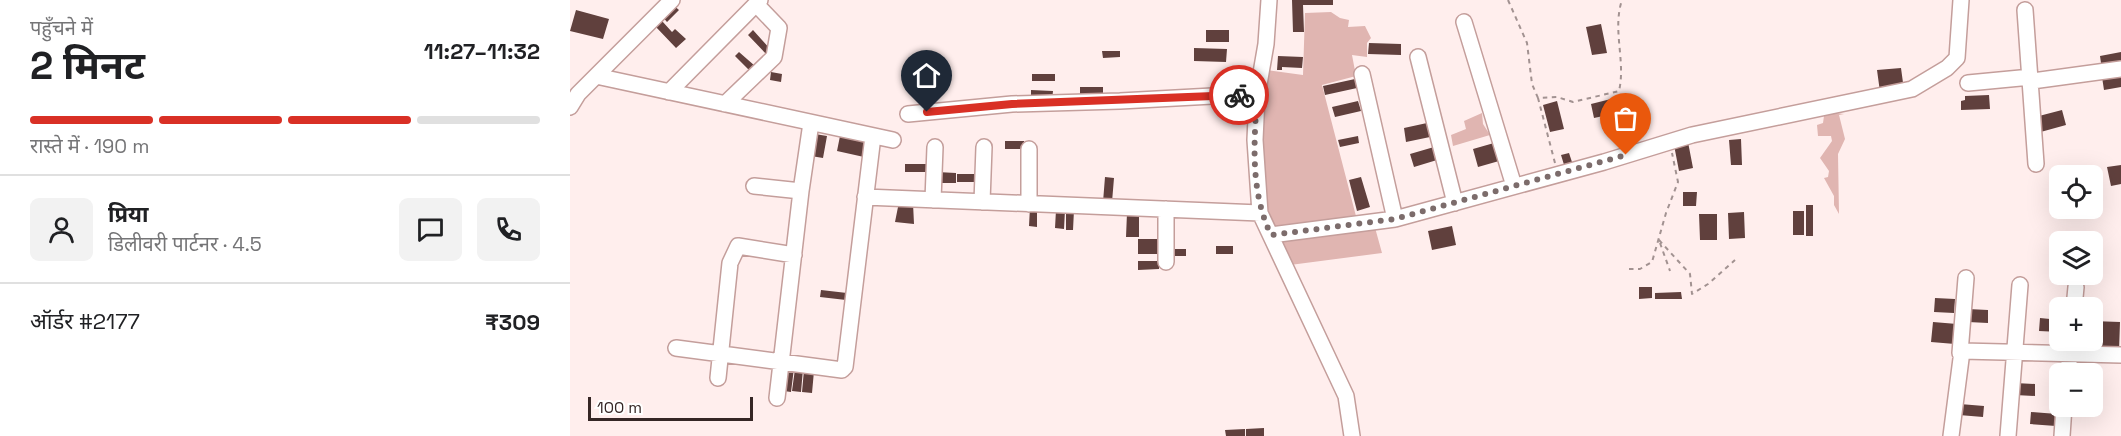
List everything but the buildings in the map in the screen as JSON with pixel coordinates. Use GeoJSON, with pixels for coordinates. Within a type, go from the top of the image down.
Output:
{"type":"FeatureCollection","features":[{"type":"Feature","properties":{"kind":"street"},"geometry":{"type":"LineString","coordinates":[[573,96],[672,0]]}},
{"type":"Feature","properties":{"kind":"street"},"geometry":{"type":"LineString","coordinates":[[1269,0],[1254,140],[1260,213],[1346,396],[1352,436]]}},
{"type":"Feature","properties":{"kind":"street"},"geometry":{"type":"LineString","coordinates":[[1271,235],[1395,219],[1692,135],[1912,89],[1947,68],[1957,58],[1961,0]]}},
{"type":"Feature","properties":{"kind":"street"},"geometry":{"type":"LineString","coordinates":[[669,92],[758,2],[780,28],[774,57],[725,104]]}},
{"type":"Feature","properties":{"kind":"street"},"geometry":{"type":"LineString","coordinates":[[2025,10],[2036,164]]}},
{"type":"Feature","properties":{"kind":"street"},"geometry":{"type":"LineString","coordinates":[[1464,22],[1514,186]]}},
{"type":"Feature","properties":{"kind":"street"},"geometry":{"type":"LineString","coordinates":[[1418,57],[1455,203]]}},
{"type":"Feature","properties":{"kind":"street"},"geometry":{"type":"LineString","coordinates":[[1968,83],[2121,69]]}},
{"type":"Feature","properties":{"kind":"street"},"geometry":{"type":"LineString","coordinates":[[1362,74],[1395,219]]}},
{"type":"Feature","properties":{"kind":"street"},"geometry":{"type":"LineString","coordinates":[[596,76],[893,140]]}},
{"type":"Feature","properties":{"kind":"street"},"geometry":{"type":"LineString","coordinates":[[908,114],[1012,104],[1231,95],[1257,96]]}},
{"type":"Feature","properties":{"kind":"street"},"geometry":{"type":"LineString","coordinates":[[777,398],[811,123]]}},
{"type":"Feature","properties":{"kind":"street"},"geometry":{"type":"LineString","coordinates":[[676,348],[782,362],[823,375],[843,370],[873,136]]}},
{"type":"Feature","properties":{"kind":"street"},"geometry":{"type":"LineString","coordinates":[[933,200],[935,147]]}},
{"type":"Feature","properties":{"kind":"street"},"geometry":{"type":"LineString","coordinates":[[982,202],[984,147]]}},
{"type":"Feature","properties":{"kind":"street"},"geometry":{"type":"LineString","coordinates":[[1029,149],[1029,204]]}},
{"type":"Feature","properties":{"kind":"street"},"geometry":{"type":"LineString","coordinates":[[754,186],[801,192]]}},
{"type":"Feature","properties":{"kind":"street"},"geometry":{"type":"LineString","coordinates":[[865,197],[1260,213]]}},
{"type":"Feature","properties":{"kind":"street"},"geometry":{"type":"LineString","coordinates":[[1166,209],[1166,262]]}},
{"type":"Feature","properties":{"kind":"street"},"geometry":{"type":"LineString","coordinates":[[718,378],[729,263],[738,246],[794,255]]}},
{"type":"Feature","properties":{"kind":"street"},"geometry":{"type":"LineString","coordinates":[[1951,436],[1966,278]]}},
{"type":"Feature","properties":{"kind":"street"},"geometry":{"type":"LineString","coordinates":[[2008,436],[2020,285]]}},
{"type":"Feature","properties":{"kind":"street"},"geometry":{"type":"LineString","coordinates":[[2075,297],[2076,286]]}},
{"type":"Feature","properties":{"kind":"street"},"geometry":{"type":"LineString","coordinates":[[1960,353],[1964,350],[2014,351],[2049,348]]}},
{"type":"Feature","properties":{"kind":"street"},"geometry":{"type":"LineString","coordinates":[[2096,351],[2121,355]]}},
{"type":"Feature","properties":{"kind":"street"},"geometry":{"type":"LineString","coordinates":[[2062,436],[2063,417]]}},
{"type":"Feature","properties":{"kind":"path"},"geometry":{"type":"LineString","coordinates":[[1508,0],[1527,43],[1532,84],[1538,98],[1558,174]]}},
{"type":"Feature","properties":{"kind":"path"},"geometry":{"type":"LineString","coordinates":[[1538,98],[1557,97],[1573,102],[1619,91],[1623,75],[1618,12],[1622,0]]}},
{"type":"Feature","properties":{"kind":"path"},"geometry":{"type":"LineString","coordinates":[[1629,269],[1640,269],[1652,262],[1678,182],[1670,142]]}},
{"type":"Feature","properties":{"kind":"path"},"geometry":{"type":"LineString","coordinates":[[1659,240],[1690,274],[1692,294],[1708,284],[1735,260]]}},
{"type":"Feature","properties":{"kind":"path"},"geometry":{"type":"LineString","coordinates":[[1659,240],[1670,270]]}},
{"type":"Feature","properties":{"kind":"shaded area"},"geometry":{"type":"Polygon","coordinates":[[[1331,12],[1340,18],[1349,20],[1348,27],[1365,26],[1371,38],[1367,43],[1367,57],[1352,55],[1356,76],[1322,85],[1357,220],[1276,230],[1264,191],[1261,171],[1260,151],[1266,70],[1303,75],[1305,13],[1331,12]]]}},
{"type":"Feature","properties":{"kind":"shaded area"},"geometry":{"type":"Polygon","coordinates":[[[1482,113],[1483,124],[1490,135],[1453,146],[1451,135],[1466,129],[1464,121],[1482,113]]]}},
{"type":"Feature","properties":{"kind":"shaded area"},"geometry":{"type":"Polygon","coordinates":[[[1844,114],[1839,115],[1845,139],[1838,154],[1839,214],[1834,205],[1834,196],[1824,178],[1828,177],[1829,171],[1820,158],[1832,141],[1831,136],[1818,136],[1817,125],[1823,123],[1824,116],[1844,114]]]}},
{"type":"Feature","properties":{"kind":"shaded area"},"geometry":{"type":"Polygon","coordinates":[[[1374,224],[1382,253],[1290,265],[1277,238],[1374,224]]]}},
{"type":"Feature","properties":{"kind":"way so far"},"geometry":{"type":"LineString","coordinates":[[1239,95],[1257,96],[1254,140],[1255,172],[1260,213],[1271,235],[1395,219],[1626,155]]}},
{"type":"Feature","properties":{"kind":"route"},"geometry":{"type":"LineString","coordinates":[[927,112],[1012,104],[1239,95]]}}]}
